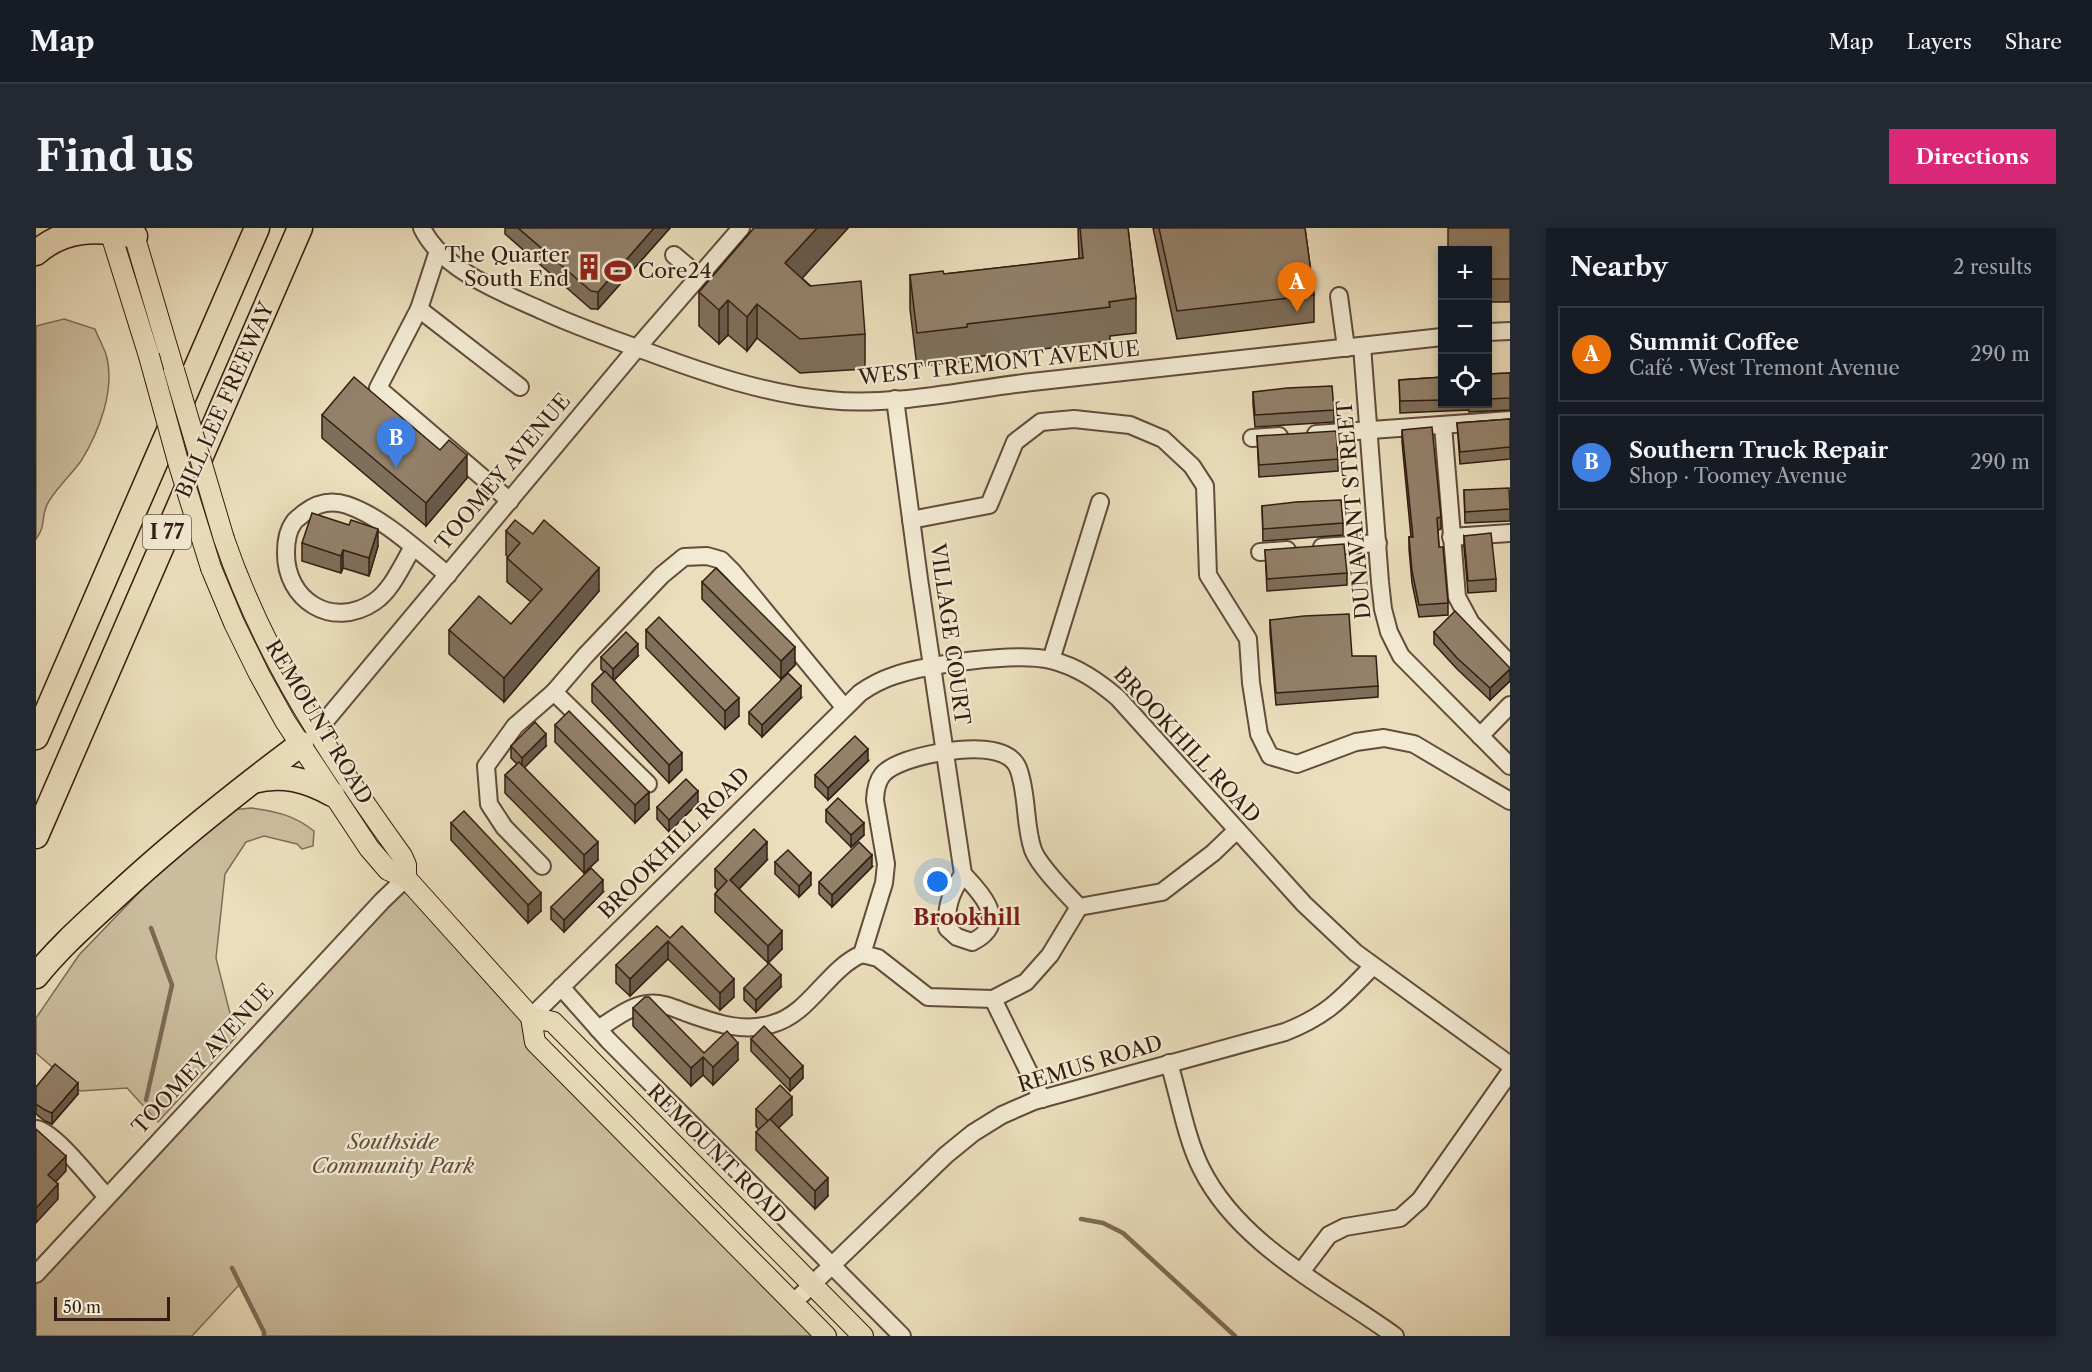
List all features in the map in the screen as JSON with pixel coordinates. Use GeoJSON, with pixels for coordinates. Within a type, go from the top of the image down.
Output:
{"type":"FeatureCollection","features":[{"type":"Feature","properties":{"kind":"highway"},"geometry":{"type":"LineString","coordinates":[[36,252],[48,228]]}},
{"type":"Feature","properties":{"kind":"highway"},"geometry":{"type":"LineString","coordinates":[[36,252],[48,240],[61,233],[86,228],[121,230]]}},
{"type":"Feature","properties":{"kind":"highway","name":"BILL LEE FREEWAY"},"geometry":{"type":"LineString","coordinates":[[36,737],[257,228]]}},
{"type":"Feature","properties":{"kind":"highway","name":"BILL LEE FREEWAY"},"geometry":{"type":"LineString","coordinates":[[36,836],[300,228]]}},
{"type":"Feature","properties":{"kind":"highway"},"geometry":{"type":"LineString","coordinates":[[36,976],[75,933],[201,820],[308,738]]}},
{"type":"Feature","properties":{"kind":"highway"},"geometry":{"type":"LineString","coordinates":[[249,783],[265,778],[287,777],[311,783],[332,794]]}},
{"type":"Feature","properties":{"kind":"main road","name":"REMOUNT ROAD"},"geometry":{"type":"LineString","coordinates":[[121,230],[162,326],[224,539],[255,617],[293,692],[308,738],[332,794],[354,828],[385,867],[395,875],[406,878],[531,1017],[553,1023],[864,1336]]}},
{"type":"Feature","properties":{"kind":"main road","name":"REMOUNT ROAD"},"geometry":{"type":"LineString","coordinates":[[121,230],[149,356],[179,465],[211,568],[234,624],[259,674],[402,856],[406,865],[406,878]]}},
{"type":"Feature","properties":{"kind":"main road","name":"REMOUNT ROAD"},"geometry":{"type":"LineString","coordinates":[[531,1017],[535,1042],[826,1336]]}},
{"type":"Feature","properties":{"kind":"street","name":"WEST TREMONT AVENUE"},"geometry":{"type":"LineString","coordinates":[[422,228],[432,245],[444,257],[480,280],[558,318],[709,375],[758,388],[828,400],[895,399],[1011,384],[1438,338]]}},
{"type":"Feature","properties":{"kind":"street","name":"TOOMEY AVENUE"},"geometry":{"type":"LineString","coordinates":[[308,738],[741,228]]}},
{"type":"Feature","properties":{"kind":"street"},"geometry":{"type":"LineString","coordinates":[[438,251],[419,309],[378,388],[510,501]]}},
{"type":"Feature","properties":{"kind":"street"},"geometry":{"type":"LineString","coordinates":[[674,255],[699,276]]}},
{"type":"Feature","properties":{"kind":"street","name":"DUNAVANT STREET"},"geometry":{"type":"LineString","coordinates":[[1340,296],[1354,347],[1370,430],[1383,609],[1389,632],[1401,656],[1510,766]]}},
{"type":"Feature","properties":{"kind":"street"},"geometry":{"type":"LineString","coordinates":[[419,309],[520,387]]}},
{"type":"Feature","properties":{"kind":"street"},"geometry":{"type":"LineString","coordinates":[[1492,332],[1510,331]]}},
{"type":"Feature","properties":{"kind":"street","name":"VILLAGE COURT"},"geometry":{"type":"LineString","coordinates":[[895,399],[963,874]]}},
{"type":"Feature","properties":{"kind":"street"},"geometry":{"type":"LineString","coordinates":[[911,520],[989,505],[1015,442],[1041,422],[1074,419],[1130,425],[1163,438],[1192,466],[1205,486],[1208,575],[1248,639],[1251,683],[1259,734],[1270,756],[1297,764],[1356,742],[1384,738],[1414,744],[1510,801]]}},
{"type":"Feature","properties":{"kind":"street"},"geometry":{"type":"LineString","coordinates":[[1252,438],[1510,420]]}},
{"type":"Feature","properties":{"kind":"street"},"geometry":{"type":"LineString","coordinates":[[1443,425],[1457,597],[1464,613],[1489,644],[1510,664]]}},
{"type":"Feature","properties":{"kind":"street"},"geometry":{"type":"LineString","coordinates":[[413,547],[392,583],[375,602],[350,613],[331,613],[313,605],[294,587],[286,564],[286,540],[294,522],[310,508],[327,502],[347,505],[386,526],[413,547],[448,575]]}},
{"type":"Feature","properties":{"kind":"street"},"geometry":{"type":"LineString","coordinates":[[1051,660],[1100,502]]}},
{"type":"Feature","properties":{"kind":"street"},"geometry":{"type":"LineString","coordinates":[[1451,537],[1510,533]]}},
{"type":"Feature","properties":{"kind":"street"},"geometry":{"type":"LineString","coordinates":[[1260,552],[1378,543]]}},
{"type":"Feature","properties":{"kind":"street"},"geometry":{"type":"LineString","coordinates":[[542,866],[504,827],[489,804],[486,766],[515,726],[554,692],[662,575],[684,557],[707,556],[722,560],[844,707]]}},
{"type":"Feature","properties":{"kind":"street","name":"BROOKHILL ROAD"},"geometry":{"type":"LineString","coordinates":[[531,1017],[860,693],[892,676],[932,668],[1018,657],[1051,660],[1089,675],[1118,698],[1304,904],[1338,938],[1510,1065]]}},
{"type":"Feature","properties":{"kind":"street"},"geometry":{"type":"LineString","coordinates":[[554,692],[648,784]]}},
{"type":"Feature","properties":{"kind":"street"},"geometry":{"type":"LineString","coordinates":[[1480,736],[1510,705]]}},
{"type":"Feature","properties":{"kind":"street"},"geometry":{"type":"LineString","coordinates":[[598,1029],[645,1004],[658,1004],[720,1025],[739,1028],[770,1025],[783,1021],[796,1011],[845,964],[862,954],[884,883],[886,864],[875,800],[878,781],[881,775],[889,769],[908,760],[944,752],[985,750],[1011,758],[1022,780],[1034,853],[1079,907]]}},
{"type":"Feature","properties":{"kind":"street"},"geometry":{"type":"LineString","coordinates":[[862,954],[878,958],[928,997],[993,999],[1026,982],[1050,955],[1079,907],[1162,892],[1213,853],[1237,830]]}},
{"type":"Feature","properties":{"kind":"street","name":"TOOMEY AVENUE"},"geometry":{"type":"LineString","coordinates":[[36,1274],[382,901],[406,878]]}},
{"type":"Feature","properties":{"kind":"street","name":"REMUS ROAD"},"geometry":{"type":"LineString","coordinates":[[794,1302],[946,1155],[1002,1115],[1042,1099],[1285,1032],[1308,1023],[1339,1002],[1373,966]]}},
{"type":"Feature","properties":{"kind":"street"},"geometry":{"type":"LineString","coordinates":[[561,987],[598,1029],[902,1336]]}},
{"type":"Feature","properties":{"kind":"street"},"geometry":{"type":"LineString","coordinates":[[993,999],[1042,1099]]}},
{"type":"Feature","properties":{"kind":"street"},"geometry":{"type":"LineString","coordinates":[[1170,1063],[1195,1153],[1214,1192],[1237,1221],[1280,1257],[1395,1336]]}},
{"type":"Feature","properties":{"kind":"street"},"geometry":{"type":"LineString","coordinates":[[1301,1272],[1329,1235],[1345,1227],[1400,1218],[1420,1200],[1510,1072]]}},
{"type":"Feature","properties":{"kind":"street"},"geometry":{"type":"LineString","coordinates":[[36,1129],[46,1132],[68,1152],[107,1197]]}},
{"type":"Feature","properties":{"kind":"green space"},"geometry":{"type":"Polygon","coordinates":[[[64,319],[95,329],[106,354],[109,381],[104,410],[94,437],[81,461],[49,501],[36,539],[36,326],[64,319]]]}},
{"type":"Feature","properties":{"kind":"green space"},"geometry":{"type":"Polygon","coordinates":[[[251,808],[284,815],[314,831],[313,846],[302,849],[297,844],[264,836],[246,842],[225,874],[216,958],[236,1037],[158,1122],[127,1088],[80,1091],[36,1053],[36,1018],[79,955],[156,875],[231,810],[251,808]]]}},
{"type":"Feature","properties":{"kind":"green space","name":"Southside Community Park"},"geometry":{"type":"Polygon","coordinates":[[[406,878],[513,998],[535,1042],[826,1336],[264,1336],[240,1284],[192,1336],[36,1336],[36,1274],[406,878]]]}},
{"type":"Feature","properties":{"kind":"building","name":"The Quarter South End"},"geometry":{"type":"Polygon","coordinates":[[[518,228],[654,228],[598,292],[591,291],[518,228]]]}},
{"type":"Feature","properties":{"kind":"building"},"geometry":{"type":"Polygon","coordinates":[[[754,228],[817,228],[785,263],[810,286],[861,281],[865,334],[800,339],[757,304],[747,317],[728,300],[719,310],[699,292],[754,228]]]}},
{"type":"Feature","properties":{"kind":"building"},"geometry":{"type":"Polygon","coordinates":[[[1080,228],[1128,228],[1136,298],[1109,302],[1110,307],[967,324],[967,327],[917,333],[910,275],[943,271],[944,274],[1083,258],[1080,228]]]}},
{"type":"Feature","properties":{"kind":"building"},"geometry":{"type":"Polygon","coordinates":[[[1159,228],[1305,228],[1314,295],[1177,311],[1159,228]]]}},
{"type":"Feature","properties":{"kind":"building"},"geometry":{"type":"Polygon","coordinates":[[[1448,228],[1510,228],[1510,279],[1492,279],[1492,246],[1448,246],[1448,228]]]}},
{"type":"Feature","properties":{"kind":"building"},"geometry":{"type":"Polygon","coordinates":[[[1510,373],[1510,398],[1492,399],[1492,374],[1510,373]]]}},
{"type":"Feature","properties":{"kind":"building"},"geometry":{"type":"Polygon","coordinates":[[[354,377],[440,450],[449,440],[467,455],[426,503],[322,415],[354,377]]]}},
{"type":"Feature","properties":{"kind":"building"},"geometry":{"type":"Polygon","coordinates":[[[1438,377],[1438,400],[1400,401],[1399,380],[1438,377]]]}},
{"type":"Feature","properties":{"kind":"building"},"geometry":{"type":"Polygon","coordinates":[[[1332,386],[1334,410],[1255,415],[1253,392],[1332,386]]]}},
{"type":"Feature","properties":{"kind":"building"},"geometry":{"type":"Polygon","coordinates":[[[1510,419],[1510,447],[1460,452],[1457,423],[1510,419]]]}},
{"type":"Feature","properties":{"kind":"building"},"geometry":{"type":"Polygon","coordinates":[[[1432,427],[1441,517],[1437,518],[1439,547],[1443,547],[1448,603],[1419,605],[1412,571],[1409,537],[1413,537],[1402,430],[1432,427]]]}},
{"type":"Feature","properties":{"kind":"building"},"geometry":{"type":"Polygon","coordinates":[[[1336,431],[1338,459],[1259,465],[1257,436],[1336,431]]]}},
{"type":"Feature","properties":{"kind":"building"},"geometry":{"type":"Polygon","coordinates":[[[1509,488],[1510,509],[1465,512],[1464,490],[1509,488]]]}},
{"type":"Feature","properties":{"kind":"building"},"geometry":{"type":"Polygon","coordinates":[[[1341,500],[1343,523],[1263,529],[1262,506],[1341,500]]]}},
{"type":"Feature","properties":{"kind":"building"},"geometry":{"type":"Polygon","coordinates":[[[312,513],[349,525],[351,520],[378,529],[369,558],[343,550],[341,556],[302,543],[312,513]]]}},
{"type":"Feature","properties":{"kind":"building"},"geometry":{"type":"Polygon","coordinates":[[[515,520],[533,534],[544,520],[599,568],[504,678],[449,630],[479,596],[511,624],[542,589],[507,558],[520,543],[506,531],[515,520]]]}},
{"type":"Feature","properties":{"kind":"building"},"geometry":{"type":"Polygon","coordinates":[[[1491,533],[1496,579],[1468,581],[1464,536],[1491,533]]]}},
{"type":"Feature","properties":{"kind":"building"},"geometry":{"type":"Polygon","coordinates":[[[1344,544],[1347,573],[1267,579],[1265,550],[1344,544]]]}},
{"type":"Feature","properties":{"kind":"building"},"geometry":{"type":"Polygon","coordinates":[[[716,568],[795,647],[781,661],[702,582],[716,568]]]}},
{"type":"Feature","properties":{"kind":"building"},"geometry":{"type":"Polygon","coordinates":[[[1455,611],[1510,668],[1490,688],[1457,658],[1434,632],[1455,611]]]}},
{"type":"Feature","properties":{"kind":"building"},"geometry":{"type":"Polygon","coordinates":[[[1349,614],[1352,656],[1376,656],[1378,686],[1276,693],[1270,620],[1349,614]]]}},
{"type":"Feature","properties":{"kind":"building"},"geometry":{"type":"Polygon","coordinates":[[[659,617],[739,698],[725,711],[646,630],[659,617]]]}},
{"type":"Feature","properties":{"kind":"building"},"geometry":{"type":"Polygon","coordinates":[[[626,632],[638,644],[613,669],[601,657],[626,632]]]}},
{"type":"Feature","properties":{"kind":"building"},"geometry":{"type":"Polygon","coordinates":[[[605,671],[682,753],[669,765],[592,684],[605,671]]]}},
{"type":"Feature","properties":{"kind":"building"},"geometry":{"type":"Polygon","coordinates":[[[788,673],[801,686],[762,725],[749,712],[788,673]]]}},
{"type":"Feature","properties":{"kind":"building"},"geometry":{"type":"Polygon","coordinates":[[[569,711],[649,792],[635,805],[555,725],[569,711]]]}},
{"type":"Feature","properties":{"kind":"building"},"geometry":{"type":"Polygon","coordinates":[[[535,722],[546,734],[522,758],[511,746],[535,722]]]}},
{"type":"Feature","properties":{"kind":"building"},"geometry":{"type":"Polygon","coordinates":[[[855,736],[868,749],[828,788],[815,775],[855,736]]]}},
{"type":"Feature","properties":{"kind":"building"},"geometry":{"type":"Polygon","coordinates":[[[519,762],[598,842],[584,855],[505,775],[519,762]]]}},
{"type":"Feature","properties":{"kind":"building"},"geometry":{"type":"Polygon","coordinates":[[[686,779],[698,791],[669,820],[657,807],[686,779]]]}},
{"type":"Feature","properties":{"kind":"building"},"geometry":{"type":"Polygon","coordinates":[[[838,798],[864,823],[851,835],[826,810],[838,798]]]}},
{"type":"Feature","properties":{"kind":"building"},"geometry":{"type":"Polygon","coordinates":[[[464,811],[541,893],[528,905],[451,823],[464,811]]]}},
{"type":"Feature","properties":{"kind":"building"},"geometry":{"type":"Polygon","coordinates":[[[754,829],[767,842],[730,880],[782,931],[768,946],[715,894],[727,881],[715,869],[754,829]]]}},
{"type":"Feature","properties":{"kind":"building"},"geometry":{"type":"Polygon","coordinates":[[[859,842],[872,855],[832,895],[819,882],[859,842]]]}},
{"type":"Feature","properties":{"kind":"building"},"geometry":{"type":"Polygon","coordinates":[[[788,850],[811,873],[799,886],[775,862],[788,850]]]}},
{"type":"Feature","properties":{"kind":"building"},"geometry":{"type":"Polygon","coordinates":[[[591,868],[603,880],[564,920],[551,907],[591,868]]]}},
{"type":"Feature","properties":{"kind":"building"},"geometry":{"type":"Polygon","coordinates":[[[657,926],[670,938],[682,926],[734,979],[720,993],[668,941],[630,979],[616,965],[657,926]]]}},
{"type":"Feature","properties":{"kind":"building"},"geometry":{"type":"Polygon","coordinates":[[[769,963],[781,975],[756,1000],[744,988],[769,963]]]}},
{"type":"Feature","properties":{"kind":"building"},"geometry":{"type":"Polygon","coordinates":[[[645,997],[649,997],[704,1053],[727,1031],[738,1043],[713,1067],[703,1057],[691,1068],[633,1008],[645,997]]]}},
{"type":"Feature","properties":{"kind":"building"},"geometry":{"type":"Polygon","coordinates":[[[764,1026],[803,1066],[790,1079],[751,1039],[764,1026]]]}},
{"type":"Feature","properties":{"kind":"building"},"geometry":{"type":"Polygon","coordinates":[[[55,1064],[78,1083],[52,1113],[36,1104],[36,1087],[55,1064]]]}},
{"type":"Feature","properties":{"kind":"building"},"geometry":{"type":"Polygon","coordinates":[[[780,1085],[792,1097],[768,1121],[756,1109],[780,1085]]]}},
{"type":"Feature","properties":{"kind":"building"},"geometry":{"type":"Polygon","coordinates":[[[770,1119],[828,1178],[815,1191],[756,1132],[770,1119]]]}},
{"type":"Feature","properties":{"kind":"building"},"geometry":{"type":"Polygon","coordinates":[[[36,1129],[66,1156],[48,1175],[58,1184],[36,1208],[36,1129]]]}},
{"type":"Feature","properties":{"kind":"waterway"},"geometry":{"type":"LineString","coordinates":[[146,1100],[172,985],[151,928]]}},
{"type":"Feature","properties":{"kind":"waterway"},"geometry":{"type":"LineString","coordinates":[[1081,1219],[1103,1223],[1123,1233],[1235,1336]]}},
{"type":"Feature","properties":{"kind":"waterway"},"geometry":{"type":"LineString","coordinates":[[232,1268],[264,1336]]}},
{"type":"Feature","properties":{"kind":"place","name":"The Quarter South End"},"geometry":{"type":"Point","coordinates":[589,267]}},
{"type":"Feature","properties":{"kind":"place","name":"Core24"},"geometry":{"type":"Point","coordinates":[618,271]}},
{"type":"Feature","properties":{"kind":"place","name":"Summit Coffee"},"geometry":{"type":"Point","coordinates":[1297,312]}},
{"type":"Feature","properties":{"kind":"place","name":"Southern Truck Repair"},"geometry":{"type":"Point","coordinates":[396,468]}},
{"type":"Feature","properties":{"kind":"district","name":"Brookhill"},"geometry":{"type":"Point","coordinates":[967,917]}}]}
